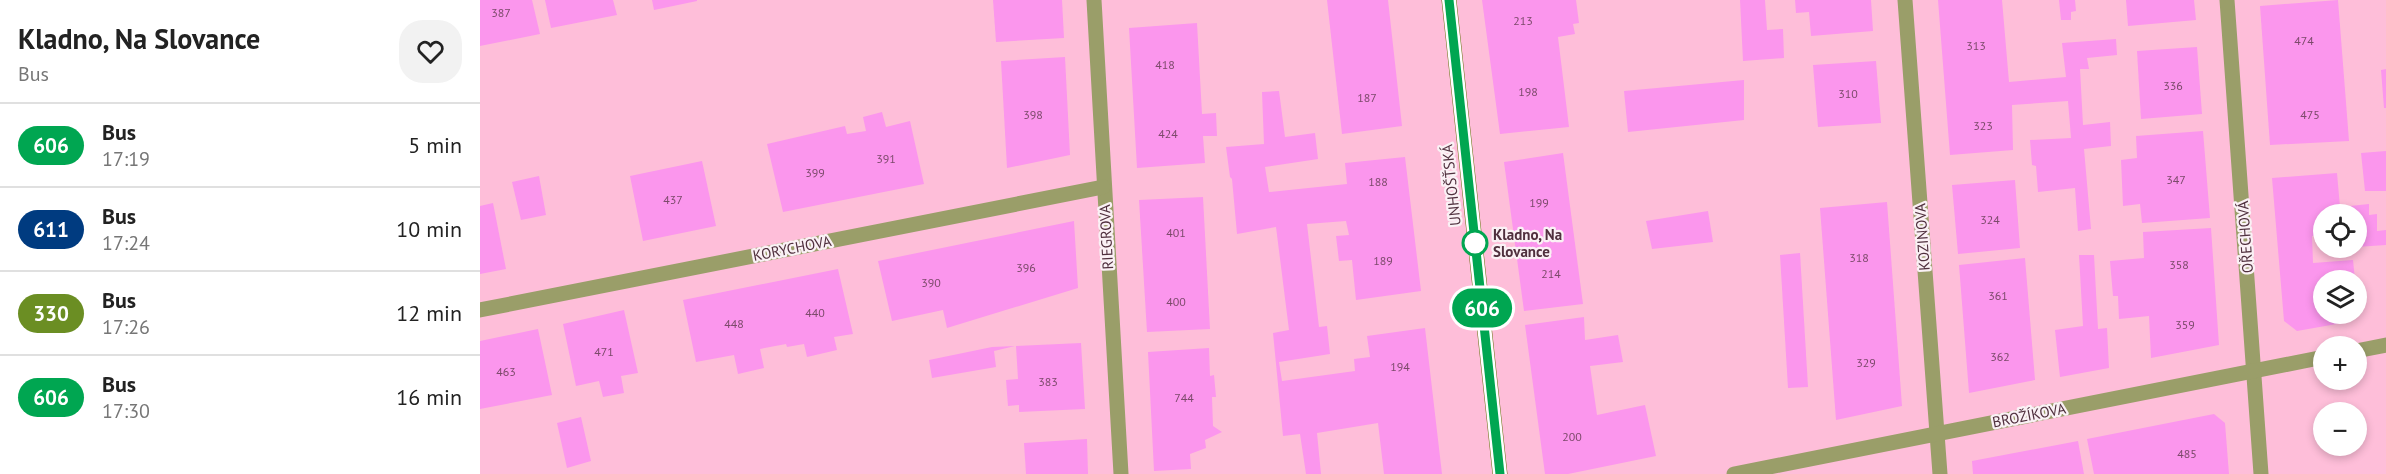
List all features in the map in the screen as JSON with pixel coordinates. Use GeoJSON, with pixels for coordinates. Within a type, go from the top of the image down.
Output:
{"type":"FeatureCollection","features":[{"type":"Feature","properties":{"kind":"main road","name":"UNHOŠŤSKÁ"},"geometry":{"type":"LineString","coordinates":[[1449,0],[1500,474]]}},
{"type":"Feature","properties":{"kind":"street","name":"RIEGROVA"},"geometry":{"type":"LineString","coordinates":[[1094,0],[1121,474]]}},
{"type":"Feature","properties":{"kind":"street","name":"KOZINOVA"},"geometry":{"type":"LineString","coordinates":[[1905,0],[1940,474]]}},
{"type":"Feature","properties":{"kind":"street","name":"OŘECHOVÁ"},"geometry":{"type":"LineString","coordinates":[[2227,0],[2261,474]]}},
{"type":"Feature","properties":{"kind":"street","name":"KORYCHOVA"},"geometry":{"type":"LineString","coordinates":[[480,310],[1103,187]]}},
{"type":"Feature","properties":{"kind":"street"},"geometry":{"type":"LineString","coordinates":[[2367,349],[2386,345]]}},
{"type":"Feature","properties":{"kind":"street","name":"BROŽÍKOVA"},"geometry":{"type":"LineString","coordinates":[[1734,474],[2313,359]]}},
{"type":"Feature","properties":{"kind":"building"},"geometry":{"type":"Polygon","coordinates":[[[480,0],[532,0],[540,34],[480,46],[480,0]]]}},
{"type":"Feature","properties":{"kind":"building"},"geometry":{"type":"Polygon","coordinates":[[[545,0],[613,0],[617,15],[551,28],[545,0]]]}},
{"type":"Feature","properties":{"kind":"building"},"geometry":{"type":"Polygon","coordinates":[[[652,0],[697,0],[697,1],[654,10],[652,0]]]}},
{"type":"Feature","properties":{"kind":"building"},"geometry":{"type":"Polygon","coordinates":[[[993,0],[1062,0],[1064,38],[996,42],[993,0]]]}},
{"type":"Feature","properties":{"kind":"building"},"geometry":{"type":"Polygon","coordinates":[[[1327,0],[1388,0],[1402,126],[1342,134],[1327,0]]]}},
{"type":"Feature","properties":{"kind":"building"},"geometry":{"type":"Polygon","coordinates":[[[1482,0],[1576,0],[1579,23],[1573,24],[1575,34],[1558,37],[1569,127],[1500,134],[1482,0]]]}},
{"type":"Feature","properties":{"kind":"building"},"geometry":{"type":"Polygon","coordinates":[[[1740,0],[1765,0],[1767,30],[1783,29],[1784,58],[1743,61],[1740,0]]]}},
{"type":"Feature","properties":{"kind":"building"},"geometry":{"type":"Polygon","coordinates":[[[1795,0],[1871,0],[1873,31],[1811,36],[1809,12],[1796,13],[1795,0]]]}},
{"type":"Feature","properties":{"kind":"building"},"geometry":{"type":"Polygon","coordinates":[[[1938,0],[2002,0],[2009,82],[2066,77],[2062,43],[2116,39],[2117,55],[2087,58],[2089,69],[2080,69],[2083,125],[2110,122],[2111,146],[2084,149],[2091,229],[2078,231],[2075,188],[2038,192],[2036,166],[2032,165],[2030,140],[2071,138],[2068,101],[2012,105],[2013,150],[1950,155],[1938,0]]]}},
{"type":"Feature","properties":{"kind":"building"},"geometry":{"type":"Polygon","coordinates":[[[2059,0],[2075,0],[2076,11],[2071,12],[2071,20],[2061,20],[2059,0]]]}},
{"type":"Feature","properties":{"kind":"building"},"geometry":{"type":"Polygon","coordinates":[[[2126,0],[2194,0],[2196,20],[2128,26],[2126,0]]]}},
{"type":"Feature","properties":{"kind":"building"},"geometry":{"type":"Polygon","coordinates":[[[2338,0],[2349,141],[2270,145],[2260,6],[2338,0]]]}},
{"type":"Feature","properties":{"kind":"building"},"geometry":{"type":"Polygon","coordinates":[[[1197,23],[1202,114],[1216,113],[1217,136],[1203,136],[1205,163],[1137,168],[1129,28],[1197,23]]]}},
{"type":"Feature","properties":{"kind":"building"},"geometry":{"type":"Polygon","coordinates":[[[2197,47],[2202,114],[2141,119],[2137,51],[2197,47]]]}},
{"type":"Feature","properties":{"kind":"building"},"geometry":{"type":"Polygon","coordinates":[[[1065,57],[1070,155],[1007,168],[1001,61],[1065,57]]]}},
{"type":"Feature","properties":{"kind":"building"},"geometry":{"type":"Polygon","coordinates":[[[1876,61],[1881,123],[1818,127],[1813,65],[1876,61]]]}},
{"type":"Feature","properties":{"kind":"building"},"geometry":{"type":"Polygon","coordinates":[[[2386,69],[2386,108],[2384,108],[2381,70],[2386,69]]]}},
{"type":"Feature","properties":{"kind":"building"},"geometry":{"type":"Polygon","coordinates":[[[1744,80],[1744,120],[1628,132],[1624,91],[1744,80]]]}},
{"type":"Feature","properties":{"kind":"building"},"geometry":{"type":"Polygon","coordinates":[[[1279,91],[1285,137],[1315,133],[1318,159],[1265,167],[1269,192],[1347,184],[1345,163],[1405,157],[1421,291],[1356,300],[1352,260],[1339,261],[1336,236],[1349,235],[1346,221],[1307,224],[1319,327],[1327,326],[1330,354],[1279,362],[1282,381],[1355,371],[1354,359],[1370,357],[1367,336],[1425,328],[1442,474],[1384,474],[1378,423],[1317,433],[1321,474],[1306,474],[1300,434],[1283,436],[1273,333],[1289,330],[1276,227],[1237,234],[1232,179],[1226,147],[1264,144],[1262,92],[1279,91]]]}},
{"type":"Feature","properties":{"kind":"building"},"geometry":{"type":"Polygon","coordinates":[[[882,112],[886,127],[910,121],[924,184],[783,212],[767,144],[845,126],[847,134],[866,131],[863,117],[882,112]]]}},
{"type":"Feature","properties":{"kind":"building"},"geometry":{"type":"Polygon","coordinates":[[[2203,131],[2210,218],[2142,223],[2140,204],[2123,206],[2121,160],[2137,158],[2136,136],[2203,131]]]}},
{"type":"Feature","properties":{"kind":"building"},"geometry":{"type":"Polygon","coordinates":[[[2386,151],[2386,191],[2365,191],[2361,153],[2386,151]]]}},
{"type":"Feature","properties":{"kind":"building"},"geometry":{"type":"Polygon","coordinates":[[[1563,153],[1583,304],[1524,311],[1504,162],[1563,153]]]}},
{"type":"Feature","properties":{"kind":"building"},"geometry":{"type":"Polygon","coordinates":[[[702,161],[716,226],[643,241],[630,176],[702,161]]]}},
{"type":"Feature","properties":{"kind":"building"},"geometry":{"type":"Polygon","coordinates":[[[2337,173],[2340,204],[2313,204],[2312,236],[2313,263],[2353,260],[2354,270],[2313,270],[2313,324],[2337,324],[2297,331],[2284,321],[2272,178],[2337,173]]]}},
{"type":"Feature","properties":{"kind":"building"},"geometry":{"type":"Polygon","coordinates":[[[539,176],[546,215],[521,220],[512,182],[539,176]]]}},
{"type":"Feature","properties":{"kind":"building"},"geometry":{"type":"Polygon","coordinates":[[[2015,180],[2020,248],[1958,254],[1952,185],[2015,180]]]}},
{"type":"Feature","properties":{"kind":"building"},"geometry":{"type":"Polygon","coordinates":[[[1203,197],[1210,329],[1147,332],[1139,200],[1203,197]]]}},
{"type":"Feature","properties":{"kind":"building"},"geometry":{"type":"Polygon","coordinates":[[[1887,202],[1902,406],[1836,420],[1820,208],[1887,202]]]}},
{"type":"Feature","properties":{"kind":"building"},"geometry":{"type":"Polygon","coordinates":[[[493,203],[506,269],[480,274],[480,206],[493,203]]]}},
{"type":"Feature","properties":{"kind":"building"},"geometry":{"type":"Polygon","coordinates":[[[2367,204],[2369,204],[2369,215],[2377,214],[2377,231],[2386,230],[2386,245],[2367,246],[2367,204]]]}},
{"type":"Feature","properties":{"kind":"building"},"geometry":{"type":"Polygon","coordinates":[[[1708,211],[1713,242],[1652,249],[1646,221],[1708,211]]]}},
{"type":"Feature","properties":{"kind":"building"},"geometry":{"type":"Polygon","coordinates":[[[1074,221],[1078,288],[947,328],[943,310],[892,321],[878,261],[1074,221]]]}},
{"type":"Feature","properties":{"kind":"building"},"geometry":{"type":"Polygon","coordinates":[[[2211,228],[2219,345],[2151,358],[2149,316],[2119,319],[2118,296],[2113,296],[2110,261],[2144,258],[2143,232],[2211,228]]]}},
{"type":"Feature","properties":{"kind":"building"},"geometry":{"type":"Polygon","coordinates":[[[1800,253],[1808,387],[1788,388],[1780,255],[1800,253]]]}},
{"type":"Feature","properties":{"kind":"building"},"geometry":{"type":"Polygon","coordinates":[[[2079,255],[2094,255],[2098,329],[2107,328],[2109,368],[2060,377],[2055,330],[2083,326],[2079,255]]]}},
{"type":"Feature","properties":{"kind":"building"},"geometry":{"type":"Polygon","coordinates":[[[2025,258],[2035,380],[1969,393],[1959,265],[2025,258]]]}},
{"type":"Feature","properties":{"kind":"building"},"geometry":{"type":"Polygon","coordinates":[[[838,269],[853,334],[834,337],[837,350],[807,357],[804,344],[787,347],[786,344],[760,349],[764,368],[738,374],[734,355],[696,362],[683,300],[838,269]]]}},
{"type":"Feature","properties":{"kind":"building"},"geometry":{"type":"Polygon","coordinates":[[[624,310],[638,373],[621,376],[624,393],[603,397],[599,381],[576,386],[563,324],[624,310]]]}},
{"type":"Feature","properties":{"kind":"building"},"geometry":{"type":"Polygon","coordinates":[[[1584,317],[1585,340],[1618,335],[1623,362],[1590,366],[1597,415],[1645,405],[1656,456],[1568,474],[1545,474],[1525,325],[1584,317]]]}},
{"type":"Feature","properties":{"kind":"building"},"geometry":{"type":"Polygon","coordinates":[[[538,329],[552,395],[480,409],[480,341],[538,329]]]}},
{"type":"Feature","properties":{"kind":"building"},"geometry":{"type":"Polygon","coordinates":[[[1081,343],[1085,409],[1019,412],[1019,405],[1008,406],[1006,380],[1018,379],[1016,346],[1081,343]]]}},
{"type":"Feature","properties":{"kind":"building"},"geometry":{"type":"Polygon","coordinates":[[[1015,346],[994,351],[996,367],[932,378],[929,360],[992,347],[1015,346]]]}},
{"type":"Feature","properties":{"kind":"building"},"geometry":{"type":"Polygon","coordinates":[[[1209,348],[1210,376],[1214,375],[1216,397],[1212,397],[1213,426],[1222,432],[1205,440],[1206,448],[1190,454],[1191,469],[1154,471],[1148,352],[1209,348]]]}},
{"type":"Feature","properties":{"kind":"building"},"geometry":{"type":"Polygon","coordinates":[[[2214,414],[2225,423],[2229,474],[2094,474],[2087,439],[2214,414]]]}},
{"type":"Feature","properties":{"kind":"building"},"geometry":{"type":"Polygon","coordinates":[[[581,417],[591,461],[567,468],[557,423],[581,417]]]}},
{"type":"Feature","properties":{"kind":"building"},"geometry":{"type":"Polygon","coordinates":[[[1087,439],[1088,474],[1026,474],[1024,443],[1087,439]]]}},
{"type":"Feature","properties":{"kind":"building"},"geometry":{"type":"Polygon","coordinates":[[[2078,441],[2084,474],[1973,474],[1972,461],[2078,441]]]}},
{"type":"Feature","properties":{"kind":"bus line","name":"606"},"geometry":{"type":"LineString","coordinates":[[1449,0],[1500,474]]}},
{"type":"Feature","properties":{"kind":"place","name":"Kladno, Na Slovance"},"geometry":{"type":"Point","coordinates":[1475,243]}}]}
